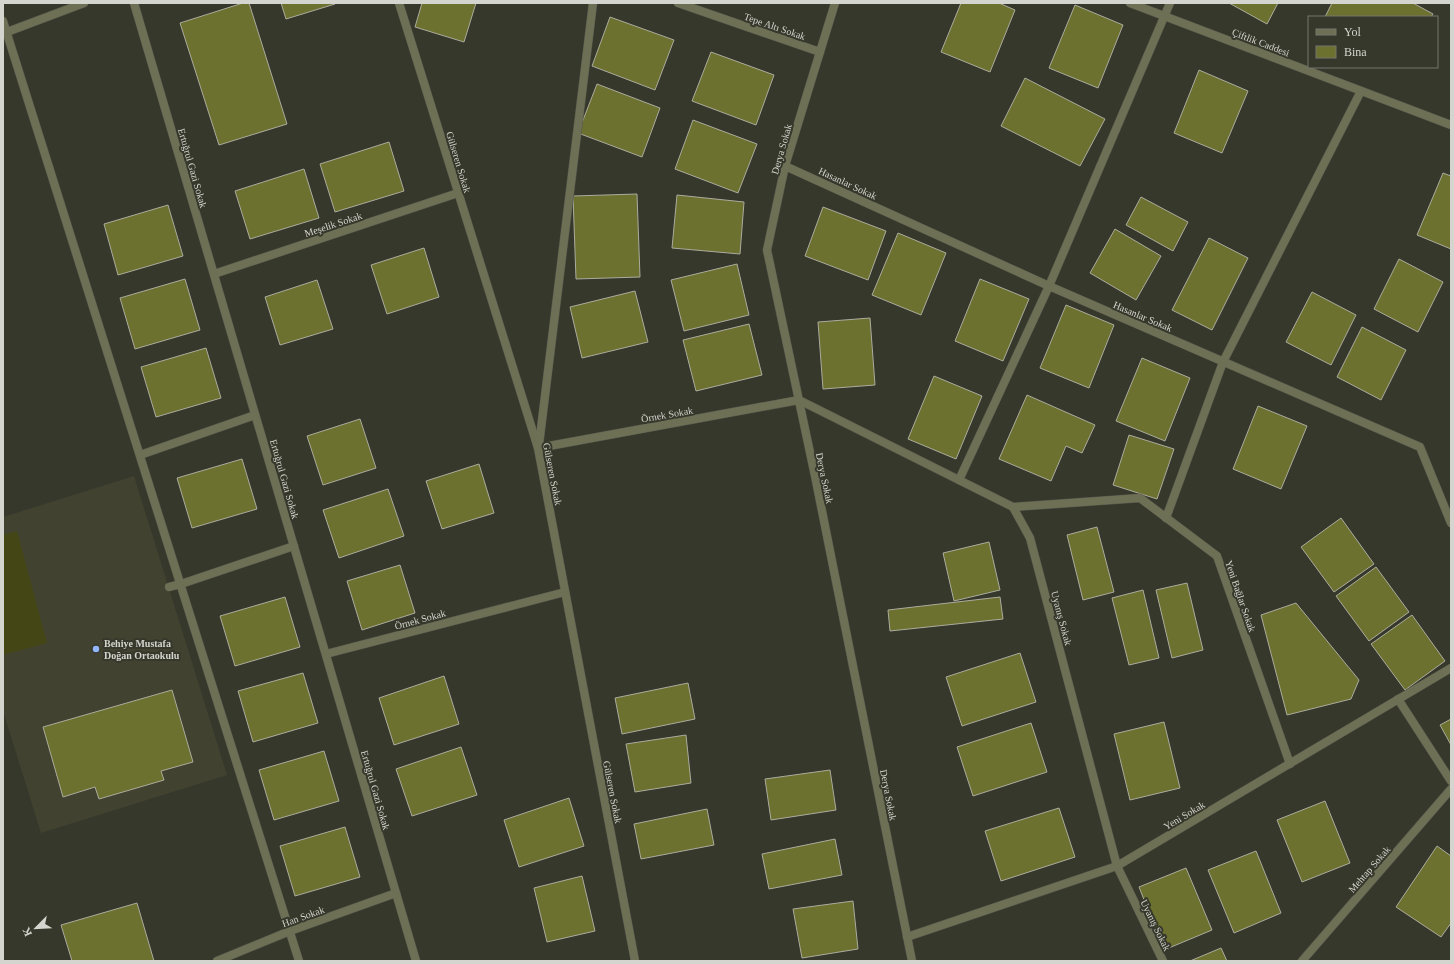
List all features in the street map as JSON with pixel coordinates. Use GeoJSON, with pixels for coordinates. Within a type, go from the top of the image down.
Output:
{"type":"FeatureCollection","features":[{"type":"Feature","properties":{"kind":"street"},"geometry":{"type":"LineString","coordinates":[[7,32],[84,3]]}},
{"type":"Feature","properties":{"kind":"street","name":"Ertuğrul Gazi Sokak"},"geometry":{"type":"LineString","coordinates":[[134,3],[416,961]]}},
{"type":"Feature","properties":{"kind":"street","name":"Gülseren Sokak"},"geometry":{"type":"LineString","coordinates":[[399,3],[538,448],[635,961]]}},
{"type":"Feature","properties":{"kind":"street"},"geometry":{"type":"LineString","coordinates":[[538,448],[593,3]]}},
{"type":"Feature","properties":{"kind":"street","name":"Tepe Altı Sokak"},"geometry":{"type":"LineString","coordinates":[[678,3],[820,52]]}},
{"type":"Feature","properties":{"kind":"street","name":"Derya Sokak"},"geometry":{"type":"LineString","coordinates":[[835,3],[785,166],[767,250],[799,400],[912,961]]}},
{"type":"Feature","properties":{"kind":"street","name":"Çiftlik Caddesi"},"geometry":{"type":"LineString","coordinates":[[1130,3],[1451,125]]}},
{"type":"Feature","properties":{"kind":"street"},"geometry":{"type":"LineString","coordinates":[[959,480],[1049,286],[1170,3]]}},
{"type":"Feature","properties":{"kind":"street"},"geometry":{"type":"LineString","coordinates":[[3,21],[299,961]]}},
{"type":"Feature","properties":{"kind":"street"},"geometry":{"type":"LineString","coordinates":[[1166,518],[1223,362],[1361,91]]}},
{"type":"Feature","properties":{"kind":"street","name":"Hasanlar Sokak"},"geometry":{"type":"LineString","coordinates":[[785,166],[1049,286],[1420,448],[1451,523]]}},
{"type":"Feature","properties":{"kind":"street","name":"Meşelik Sokak"},"geometry":{"type":"LineString","coordinates":[[214,274],[458,193]]}},
{"type":"Feature","properties":{"kind":"street"},"geometry":{"type":"LineString","coordinates":[[799,400],[1013,507]]}},
{"type":"Feature","properties":{"kind":"street","name":"Örnek Sokak"},"geometry":{"type":"LineString","coordinates":[[538,448],[799,400]]}},
{"type":"Feature","properties":{"kind":"street"},"geometry":{"type":"LineString","coordinates":[[140,455],[256,415]]}},
{"type":"Feature","properties":{"kind":"street","name":"Yeni Bağlar Sokak"},"geometry":{"type":"LineString","coordinates":[[1013,507],[1140,498],[1217,556],[1290,764]]}},
{"type":"Feature","properties":{"kind":"street","name":"Uyanış Sokak"},"geometry":{"type":"LineString","coordinates":[[1013,507],[1030,538],[1117,866],[1162,961]]}},
{"type":"Feature","properties":{"kind":"street"},"geometry":{"type":"LineString","coordinates":[[169,587],[294,546]]}},
{"type":"Feature","properties":{"kind":"street","name":"Örnek Sokak"},"geometry":{"type":"LineString","coordinates":[[326,654],[565,592]]}},
{"type":"Feature","properties":{"kind":"street","name":"Yeni Sokak"},"geometry":{"type":"LineString","coordinates":[[907,938],[1117,866],[1451,668]]}},
{"type":"Feature","properties":{"kind":"street"},"geometry":{"type":"LineString","coordinates":[[1398,700],[1451,781]]}},
{"type":"Feature","properties":{"kind":"street","name":"Mehtap Sokak"},"geometry":{"type":"LineString","coordinates":[[1302,961],[1451,789]]}},
{"type":"Feature","properties":{"kind":"street","name":"Han Sokak"},"geometry":{"type":"LineString","coordinates":[[217,961],[290,931],[396,893]]}},
{"type":"Feature","properties":{"kind":"shaded area","name":"Behiye Mustafa Doğan Ortaokulu"},"geometry":{"type":"Polygon","coordinates":[[[134,476],[227,775],[41,833],[3,711],[3,517],[134,476]]]}},
{"type":"Feature","properties":{"kind":"green space"},"geometry":{"type":"Polygon","coordinates":[[[17,531],[47,643],[3,655],[3,535],[17,531]]]}},
{"type":"Feature","properties":{"kind":"building"},"geometry":{"type":"Polygon","coordinates":[[[243,3],[249,3],[287,124],[219,145],[180,23],[243,3]]]}},
{"type":"Feature","properties":{"kind":"building"},"geometry":{"type":"Polygon","coordinates":[[[281,3],[335,3],[335,4],[286,19],[281,3]]]}},
{"type":"Feature","properties":{"kind":"building"},"geometry":{"type":"Polygon","coordinates":[[[422,3],[476,3],[464,42],[415,27],[422,3]]]}},
{"type":"Feature","properties":{"kind":"building"},"geometry":{"type":"Polygon","coordinates":[[[961,3],[999,3],[1015,10],[990,72],[941,52],[961,3]]]}},
{"type":"Feature","properties":{"kind":"building"},"geometry":{"type":"Polygon","coordinates":[[[1229,3],[1278,3],[1267,24],[1229,3]]]}},
{"type":"Feature","properties":{"kind":"building"},"geometry":{"type":"Polygon","coordinates":[[[1332,3],[1413,3],[1433,14],[1432,16],[1326,16],[1332,3]]]}},
{"type":"Feature","properties":{"kind":"building"},"geometry":{"type":"Polygon","coordinates":[[[1075,5],[1123,25],[1098,88],[1049,68],[1075,5]]]}},
{"type":"Feature","properties":{"kind":"building"},"geometry":{"type":"Polygon","coordinates":[[[610,17],[674,40],[655,90],[592,66],[610,17]]]}},
{"type":"Feature","properties":{"kind":"building"},"geometry":{"type":"Polygon","coordinates":[[[711,52],[774,75],[756,125],[692,101],[711,52]]]}},
{"type":"Feature","properties":{"kind":"building"},"geometry":{"type":"Polygon","coordinates":[[[1199,70],[1248,91],[1222,153],[1174,133],[1199,70]]]}},
{"type":"Feature","properties":{"kind":"building"},"geometry":{"type":"Polygon","coordinates":[[[1025,78],[1105,119],[1080,166],[1001,126],[1025,78]]]}},
{"type":"Feature","properties":{"kind":"building"},"geometry":{"type":"Polygon","coordinates":[[[597,84],[660,108],[642,157],[578,133],[597,84]]]}},
{"type":"Feature","properties":{"kind":"building"},"geometry":{"type":"Polygon","coordinates":[[[693,120],[757,144],[738,193],[675,169],[693,120]]]}},
{"type":"Feature","properties":{"kind":"building"},"geometry":{"type":"Polygon","coordinates":[[[389,142],[404,191],[335,212],[320,164],[389,142]]]}},
{"type":"Feature","properties":{"kind":"building"},"geometry":{"type":"Polygon","coordinates":[[[304,169],[319,218],[250,239],[235,191],[304,169]]]}},
{"type":"Feature","properties":{"kind":"building"},"geometry":{"type":"Polygon","coordinates":[[[1443,173],[1451,176],[1451,249],[1417,235],[1443,173]]]}},
{"type":"Feature","properties":{"kind":"building"},"geometry":{"type":"Polygon","coordinates":[[[637,194],[640,277],[576,279],[573,196],[637,194]]]}},
{"type":"Feature","properties":{"kind":"building"},"geometry":{"type":"Polygon","coordinates":[[[677,195],[744,202],[740,254],[672,248],[677,195]]]}},
{"type":"Feature","properties":{"kind":"building"},"geometry":{"type":"Polygon","coordinates":[[[1141,197],[1188,222],[1173,251],[1126,225],[1141,197]]]}},
{"type":"Feature","properties":{"kind":"building"},"geometry":{"type":"Polygon","coordinates":[[[168,205],[183,256],[118,275],[104,224],[168,205]]]}},
{"type":"Feature","properties":{"kind":"building"},"geometry":{"type":"Polygon","coordinates":[[[823,207],[886,231],[868,280],[805,256],[823,207]]]}},
{"type":"Feature","properties":{"kind":"building"},"geometry":{"type":"Polygon","coordinates":[[[1115,229],[1161,256],[1136,300],[1090,273],[1115,229]]]}},
{"type":"Feature","properties":{"kind":"building"},"geometry":{"type":"Polygon","coordinates":[[[898,233],[946,253],[921,315],[872,295],[898,233]]]}},
{"type":"Feature","properties":{"kind":"building"},"geometry":{"type":"Polygon","coordinates":[[[1209,238],[1248,258],[1212,330],[1172,310],[1209,238]]]}},
{"type":"Feature","properties":{"kind":"building"},"geometry":{"type":"Polygon","coordinates":[[[424,248],[439,297],[387,314],[371,265],[424,248]]]}},
{"type":"Feature","properties":{"kind":"building"},"geometry":{"type":"Polygon","coordinates":[[[1399,259],[1443,282],[1418,332],[1374,309],[1399,259]]]}},
{"type":"Feature","properties":{"kind":"building"},"geometry":{"type":"Polygon","coordinates":[[[737,264],[749,315],[684,331],[671,280],[737,264]]]}},
{"type":"Feature","properties":{"kind":"building"},"geometry":{"type":"Polygon","coordinates":[[[185,279],[200,330],[135,349],[120,298],[185,279]]]}},
{"type":"Feature","properties":{"kind":"building"},"geometry":{"type":"Polygon","coordinates":[[[980,279],[1029,299],[1003,361],[955,341],[980,279]]]}},
{"type":"Feature","properties":{"kind":"building"},"geometry":{"type":"Polygon","coordinates":[[[317,280],[333,329],[280,345],[265,297],[317,280]]]}},
{"type":"Feature","properties":{"kind":"building"},"geometry":{"type":"Polygon","coordinates":[[[635,291],[648,342],[582,358],[570,307],[635,291]]]}},
{"type":"Feature","properties":{"kind":"building"},"geometry":{"type":"Polygon","coordinates":[[[1312,292],[1356,315],[1331,365],[1286,342],[1312,292]]]}},
{"type":"Feature","properties":{"kind":"building"},"geometry":{"type":"Polygon","coordinates":[[[1066,305],[1114,325],[1089,388],[1040,368],[1066,305]]]}},
{"type":"Feature","properties":{"kind":"building"},"geometry":{"type":"Polygon","coordinates":[[[870,318],[875,385],[823,389],[818,322],[870,318]]]}},
{"type":"Feature","properties":{"kind":"building"},"geometry":{"type":"Polygon","coordinates":[[[749,324],[762,375],[696,391],[683,340],[749,324]]]}},
{"type":"Feature","properties":{"kind":"building"},"geometry":{"type":"Polygon","coordinates":[[[1362,327],[1406,350],[1381,400],[1337,377],[1362,327]]]}},
{"type":"Feature","properties":{"kind":"building"},"geometry":{"type":"Polygon","coordinates":[[[206,348],[221,398],[156,417],[141,367],[206,348]]]}},
{"type":"Feature","properties":{"kind":"building"},"geometry":{"type":"Polygon","coordinates":[[[1142,358],[1190,378],[1165,441],[1116,421],[1142,358]]]}},
{"type":"Feature","properties":{"kind":"building"},"geometry":{"type":"Polygon","coordinates":[[[934,376],[982,396],[956,459],[908,439],[934,376]]]}},
{"type":"Feature","properties":{"kind":"building"},"geometry":{"type":"Polygon","coordinates":[[[1027,395],[1095,425],[1082,453],[1066,446],[1051,481],[999,459],[1027,395]]]}},
{"type":"Feature","properties":{"kind":"building"},"geometry":{"type":"Polygon","coordinates":[[[1258,406],[1307,426],[1281,489],[1233,469],[1258,406]]]}},
{"type":"Feature","properties":{"kind":"building"},"geometry":{"type":"Polygon","coordinates":[[[360,419],[376,468],[323,485],[307,436],[360,419]]]}},
{"type":"Feature","properties":{"kind":"building"},"geometry":{"type":"Polygon","coordinates":[[[1129,435],[1174,449],[1157,499],[1113,485],[1129,435]]]}},
{"type":"Feature","properties":{"kind":"building"},"geometry":{"type":"Polygon","coordinates":[[[242,459],[257,509],[192,528],[177,478],[242,459]]]}},
{"type":"Feature","properties":{"kind":"building"},"geometry":{"type":"Polygon","coordinates":[[[479,464],[494,513],[442,529],[426,481],[479,464]]]}},
{"type":"Feature","properties":{"kind":"building"},"geometry":{"type":"Polygon","coordinates":[[[388,489],[404,536],[339,558],[323,510],[388,489]]]}},
{"type":"Feature","properties":{"kind":"building"},"geometry":{"type":"Polygon","coordinates":[[[1341,518],[1374,564],[1334,592],[1301,547],[1341,518]]]}},
{"type":"Feature","properties":{"kind":"building"},"geometry":{"type":"Polygon","coordinates":[[[1097,527],[1114,592],[1083,600],[1067,535],[1097,527]]]}},
{"type":"Feature","properties":{"kind":"building"},"geometry":{"type":"Polygon","coordinates":[[[989,542],[1000,590],[954,601],[943,553],[989,542]]]}},
{"type":"Feature","properties":{"kind":"building"},"geometry":{"type":"Polygon","coordinates":[[[400,565],[415,613],[362,630],[347,581],[400,565]]]}},
{"type":"Feature","properties":{"kind":"building"},"geometry":{"type":"Polygon","coordinates":[[[1376,567],[1409,612],[1369,641],[1336,596],[1376,567]]]}},
{"type":"Feature","properties":{"kind":"building"},"geometry":{"type":"Polygon","coordinates":[[[1187,583],[1203,650],[1172,658],[1156,590],[1187,583]]]}},
{"type":"Feature","properties":{"kind":"building"},"geometry":{"type":"Polygon","coordinates":[[[1143,590],[1159,658],[1129,665],[1112,598],[1143,590]]]}},
{"type":"Feature","properties":{"kind":"building"},"geometry":{"type":"Polygon","coordinates":[[[285,597],[300,647],[235,666],[220,616],[285,597]]]}},
{"type":"Feature","properties":{"kind":"building"},"geometry":{"type":"Polygon","coordinates":[[[1000,597],[1003,619],[890,631],[888,610],[1000,597]]]}},
{"type":"Feature","properties":{"kind":"building"},"geometry":{"type":"Polygon","coordinates":[[[1296,603],[1359,680],[1351,699],[1287,715],[1261,615],[1296,603]]]}},
{"type":"Feature","properties":{"kind":"building"},"geometry":{"type":"Polygon","coordinates":[[[1412,615],[1445,661],[1405,690],[1371,644],[1412,615]]]}},
{"type":"Feature","properties":{"kind":"building"},"geometry":{"type":"Polygon","coordinates":[[[1020,653],[1036,702],[962,726],[946,677],[1020,653]]]}},
{"type":"Feature","properties":{"kind":"building"},"geometry":{"type":"Polygon","coordinates":[[[303,673],[318,723],[253,742],[238,691],[303,673]]]}},
{"type":"Feature","properties":{"kind":"building"},"geometry":{"type":"Polygon","coordinates":[[[444,676],[459,724],[394,745],[379,698],[444,676]]]}},
{"type":"Feature","properties":{"kind":"building"},"geometry":{"type":"Polygon","coordinates":[[[688,683],[695,719],[622,734],[615,698],[688,683]]]}},
{"type":"Feature","properties":{"kind":"building","name":"Behiye Mustafa Doğan Ortaokulu"},"geometry":{"type":"Polygon","coordinates":[[[172,690],[193,762],[161,771],[164,780],[99,799],[95,787],[63,797],[43,727],[172,690]]]}},
{"type":"Feature","properties":{"kind":"building"},"geometry":{"type":"Polygon","coordinates":[[[1451,719],[1451,745],[1440,725],[1451,719]]]}},
{"type":"Feature","properties":{"kind":"building"},"geometry":{"type":"Polygon","coordinates":[[[1164,722],[1180,788],[1130,800],[1114,734],[1164,722]]]}},
{"type":"Feature","properties":{"kind":"building"},"geometry":{"type":"Polygon","coordinates":[[[1031,723],[1047,772],[973,796],[957,747],[1031,723]]]}},
{"type":"Feature","properties":{"kind":"building"},"geometry":{"type":"Polygon","coordinates":[[[686,735],[691,783],[635,792],[626,744],[686,735]]]}},
{"type":"Feature","properties":{"kind":"building"},"geometry":{"type":"Polygon","coordinates":[[[461,747],[477,795],[412,816],[396,769],[461,747]]]}},
{"type":"Feature","properties":{"kind":"building"},"geometry":{"type":"Polygon","coordinates":[[[324,751],[339,801],[274,820],[259,770],[324,751]]]}},
{"type":"Feature","properties":{"kind":"building"},"geometry":{"type":"Polygon","coordinates":[[[830,770],[836,810],[771,820],[765,779],[830,770]]]}},
{"type":"Feature","properties":{"kind":"building"},"geometry":{"type":"Polygon","coordinates":[[[569,798],[584,846],[519,867],[504,820],[569,798]]]}},
{"type":"Feature","properties":{"kind":"building"},"geometry":{"type":"Polygon","coordinates":[[[1325,801],[1350,863],[1302,882],[1277,820],[1325,801]]]}},
{"type":"Feature","properties":{"kind":"building"},"geometry":{"type":"Polygon","coordinates":[[[1059,808],[1075,857],[1001,881],[985,831],[1059,808]]]}},
{"type":"Feature","properties":{"kind":"building"},"geometry":{"type":"Polygon","coordinates":[[[707,809],[714,845],[641,859],[634,824],[707,809]]]}},
{"type":"Feature","properties":{"kind":"building"},"geometry":{"type":"Polygon","coordinates":[[[345,827],[360,877],[295,896],[280,846],[345,827]]]}},
{"type":"Feature","properties":{"kind":"building"},"geometry":{"type":"Polygon","coordinates":[[[835,839],[842,875],[769,889],[762,854],[835,839]]]}},
{"type":"Feature","properties":{"kind":"building"},"geometry":{"type":"Polygon","coordinates":[[[1437,846],[1451,856],[1451,923],[1441,937],[1396,907],[1437,846]]]}},
{"type":"Feature","properties":{"kind":"building"},"geometry":{"type":"Polygon","coordinates":[[[1256,851],[1281,913],[1234,933],[1208,870],[1256,851]]]}},
{"type":"Feature","properties":{"kind":"building"},"geometry":{"type":"Polygon","coordinates":[[[1186,868],[1212,930],[1164,950],[1139,887],[1186,868]]]}},
{"type":"Feature","properties":{"kind":"building"},"geometry":{"type":"Polygon","coordinates":[[[582,876],[595,931],[547,942],[534,888],[582,876]]]}},
{"type":"Feature","properties":{"kind":"building"},"geometry":{"type":"Polygon","coordinates":[[[853,901],[858,949],[802,958],[793,909],[853,901]]]}},
{"type":"Feature","properties":{"kind":"building"},"geometry":{"type":"Polygon","coordinates":[[[137,903],[154,961],[72,961],[61,925],[137,903]]]}},
{"type":"Feature","properties":{"kind":"building"},"geometry":{"type":"Polygon","coordinates":[[[1221,948],[1227,961],[1190,961],[1221,948]]]}},
{"type":"Feature","properties":{"kind":"place","name":"Behiye Mustafa Doğan Ortaokulu"},"geometry":{"type":"Point","coordinates":[96,649]}}]}
